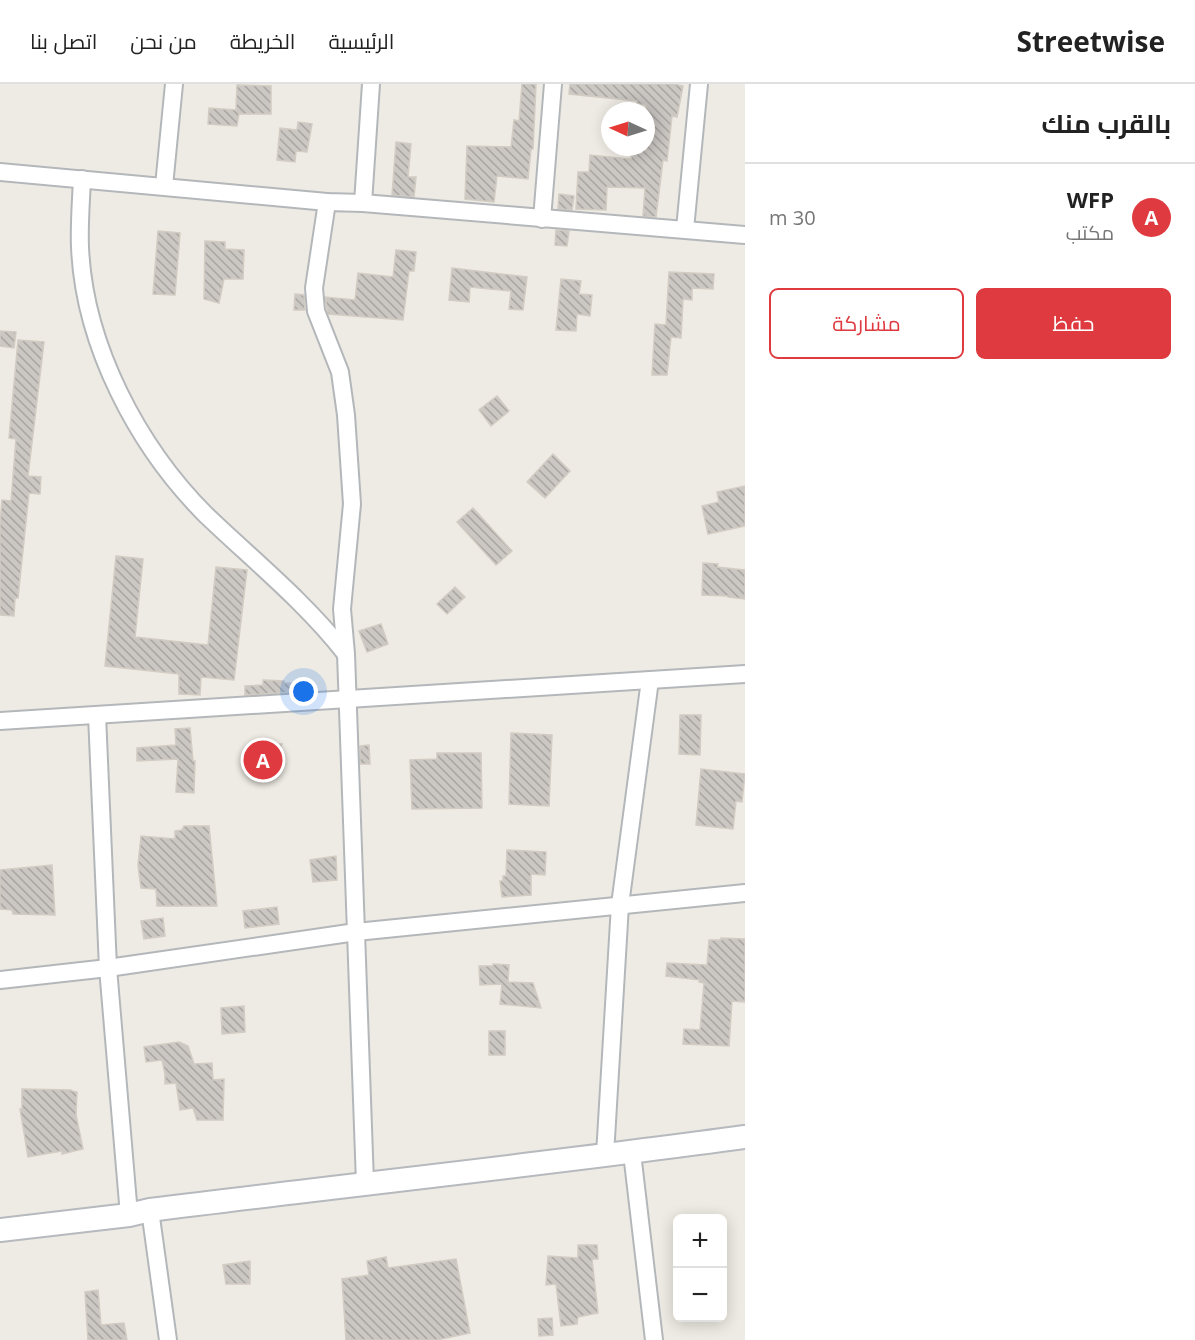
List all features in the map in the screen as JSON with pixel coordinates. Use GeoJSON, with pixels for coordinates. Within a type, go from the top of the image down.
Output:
{"type":"FeatureCollection","features":[{"type":"Feature","properties":{"kind":"main road"},"geometry":{"type":"LineString","coordinates":[[0,1230],[365,1183],[632,1153],[745,1137]]}},
{"type":"Feature","properties":{"kind":"street"},"geometry":{"type":"LineString","coordinates":[[164,186],[174,84]]}},
{"type":"Feature","properties":{"kind":"street"},"geometry":{"type":"LineString","coordinates":[[363,203],[371,84]]}},
{"type":"Feature","properties":{"kind":"street"},"geometry":{"type":"LineString","coordinates":[[542,219],[553,84]]}},
{"type":"Feature","properties":{"kind":"street"},"geometry":{"type":"LineString","coordinates":[[685,229],[699,84]]}},
{"type":"Feature","properties":{"kind":"street"},"geometry":{"type":"LineString","coordinates":[[0,172],[327,202],[363,203],[745,235]]}},
{"type":"Feature","properties":{"kind":"street"},"geometry":{"type":"LineString","coordinates":[[82,179],[80,248],[87,300],[102,350],[123,400],[142,435],[170,474],[204,512],[313,616],[346,654]]}},
{"type":"Feature","properties":{"kind":"street"},"geometry":{"type":"LineString","coordinates":[[327,202],[314,296],[319,317],[340,372],[346,415],[352,504],[342,609],[346,654],[365,1183]]}},
{"type":"Feature","properties":{"kind":"street"},"geometry":{"type":"LineString","coordinates":[[0,721],[745,674]]}},
{"type":"Feature","properties":{"kind":"street"},"geometry":{"type":"LineString","coordinates":[[605,1155],[620,906],[651,680]]}},
{"type":"Feature","properties":{"kind":"street"},"geometry":{"type":"LineString","coordinates":[[97,715],[108,968],[139,1212],[168,1340]]}},
{"type":"Feature","properties":{"kind":"street"},"geometry":{"type":"LineString","coordinates":[[0,980],[108,968],[356,932],[745,893]]}},
{"type":"Feature","properties":{"kind":"street"},"geometry":{"type":"LineString","coordinates":[[632,1153],[654,1340]]}},
{"type":"Feature","properties":{"kind":"building"},"geometry":{"type":"Polygon","coordinates":[[[522,84],[536,84],[533,149],[531,149],[528,179],[497,176],[494,202],[465,199],[467,146],[511,147],[514,120],[519,121],[522,84]]]}},
{"type":"Feature","properties":{"kind":"building"},"geometry":{"type":"Polygon","coordinates":[[[570,84],[674,84],[683,86],[677,117],[672,116],[667,161],[663,160],[656,217],[643,216],[645,188],[607,187],[606,210],[576,209],[578,172],[589,172],[590,155],[631,159],[631,156],[655,156],[655,102],[569,94],[570,84]]]}},
{"type":"Feature","properties":{"kind":"building"},"geometry":{"type":"Polygon","coordinates":[[[237,85],[271,86],[271,114],[239,114],[237,126],[208,124],[209,108],[236,110],[237,85]]]}},
{"type":"Feature","properties":{"kind":"building"},"geometry":{"type":"Polygon","coordinates":[[[298,122],[312,124],[307,152],[296,151],[295,162],[277,160],[280,128],[297,130],[298,122]]]}},
{"type":"Feature","properties":{"kind":"building"},"geometry":{"type":"Polygon","coordinates":[[[396,142],[411,144],[408,177],[416,177],[414,197],[392,195],[396,142]]]}},
{"type":"Feature","properties":{"kind":"building"},"geometry":{"type":"Polygon","coordinates":[[[559,194],[574,196],[572,210],[558,209],[559,194]]]}},
{"type":"Feature","properties":{"kind":"building"},"geometry":{"type":"Polygon","coordinates":[[[556,230],[569,231],[567,246],[555,245],[556,230]]]}},
{"type":"Feature","properties":{"kind":"building"},"geometry":{"type":"Polygon","coordinates":[[[158,231],[180,233],[175,295],[153,294],[158,231]]]}},
{"type":"Feature","properties":{"kind":"building"},"geometry":{"type":"Polygon","coordinates":[[[205,241],[225,242],[225,249],[244,250],[243,279],[224,279],[219,303],[204,299],[205,241]]]}},
{"type":"Feature","properties":{"kind":"building"},"geometry":{"type":"Polygon","coordinates":[[[396,250],[416,252],[414,271],[409,271],[403,320],[328,314],[325,297],[355,300],[358,273],[393,277],[396,250]]]}},
{"type":"Feature","properties":{"kind":"building"},"geometry":{"type":"Polygon","coordinates":[[[452,268],[527,277],[523,310],[509,309],[511,291],[470,287],[469,302],[449,300],[452,268]]]}},
{"type":"Feature","properties":{"kind":"building"},"geometry":{"type":"Polygon","coordinates":[[[669,272],[714,274],[713,289],[692,288],[692,300],[683,299],[681,338],[671,337],[667,375],[652,375],[655,324],[666,325],[669,272]]]}},
{"type":"Feature","properties":{"kind":"building"},"geometry":{"type":"Polygon","coordinates":[[[561,279],[581,281],[579,294],[592,295],[590,316],[577,314],[576,331],[556,330],[561,279]]]}},
{"type":"Feature","properties":{"kind":"building"},"geometry":{"type":"Polygon","coordinates":[[[295,294],[304,295],[305,310],[294,310],[295,294]]]}},
{"type":"Feature","properties":{"kind":"building"},"geometry":{"type":"Polygon","coordinates":[[[0,331],[16,332],[14,348],[0,346],[0,331]]]}},
{"type":"Feature","properties":{"kind":"building"},"geometry":{"type":"Polygon","coordinates":[[[18,340],[44,342],[28,476],[41,477],[40,494],[29,493],[14,616],[0,615],[0,524],[2,500],[11,501],[16,439],[9,438],[18,340]]]}},
{"type":"Feature","properties":{"kind":"building"},"geometry":{"type":"Polygon","coordinates":[[[497,396],[509,411],[491,426],[479,410],[497,396]]]}},
{"type":"Feature","properties":{"kind":"building"},"geometry":{"type":"Polygon","coordinates":[[[553,454],[570,471],[545,498],[527,482],[553,454]]]}},
{"type":"Feature","properties":{"kind":"building"},"geometry":{"type":"Polygon","coordinates":[[[745,486],[745,526],[708,534],[702,506],[719,502],[717,492],[745,486]]]}},
{"type":"Feature","properties":{"kind":"building"},"geometry":{"type":"Polygon","coordinates":[[[473,508],[512,551],[496,565],[457,522],[473,508]]]}},
{"type":"Feature","properties":{"kind":"building"},"geometry":{"type":"Polygon","coordinates":[[[116,556],[143,559],[135,637],[208,645],[216,567],[247,570],[234,680],[201,677],[200,695],[179,694],[179,674],[105,666],[116,556]]]}},
{"type":"Feature","properties":{"kind":"building"},"geometry":{"type":"Polygon","coordinates":[[[703,563],[745,570],[745,599],[702,595],[703,563]]]}},
{"type":"Feature","properties":{"kind":"building"},"geometry":{"type":"Polygon","coordinates":[[[455,587],[465,597],[447,614],[437,604],[455,587]]]}},
{"type":"Feature","properties":{"kind":"building"},"geometry":{"type":"Polygon","coordinates":[[[381,624],[388,644],[367,652],[359,631],[381,624]]]}},
{"type":"Feature","properties":{"kind":"building"},"geometry":{"type":"Polygon","coordinates":[[[263,680],[296,683],[296,692],[245,695],[245,686],[263,685],[263,680]]]}},
{"type":"Feature","properties":{"kind":"building"},"geometry":{"type":"Polygon","coordinates":[[[680,715],[701,715],[700,755],[679,754],[680,715]]]}},
{"type":"Feature","properties":{"kind":"building"},"geometry":{"type":"Polygon","coordinates":[[[190,728],[193,761],[195,761],[194,793],[176,792],[178,759],[137,761],[137,748],[176,745],[175,729],[190,728]]]}},
{"type":"Feature","properties":{"kind":"building"},"geometry":{"type":"Polygon","coordinates":[[[511,733],[552,735],[549,806],[509,804],[511,733]]]}},
{"type":"Feature","properties":{"kind":"building"},"geometry":{"type":"Polygon","coordinates":[[[282,744],[269,780],[244,771],[249,748],[262,752],[264,746],[282,744]]]}},
{"type":"Feature","properties":{"kind":"building"},"geometry":{"type":"Polygon","coordinates":[[[369,745],[370,764],[360,764],[360,746],[369,745]]]}},
{"type":"Feature","properties":{"kind":"building"},"geometry":{"type":"Polygon","coordinates":[[[437,753],[481,753],[482,808],[412,809],[410,760],[437,759],[437,753]]]}},
{"type":"Feature","properties":{"kind":"building"},"geometry":{"type":"Polygon","coordinates":[[[701,769],[745,774],[742,802],[736,801],[733,829],[696,825],[701,769]]]}},
{"type":"Feature","properties":{"kind":"building"},"geometry":{"type":"Polygon","coordinates":[[[184,826],[209,826],[217,906],[157,906],[156,889],[141,888],[138,865],[141,836],[175,839],[175,831],[182,830],[184,826]]]}},
{"type":"Feature","properties":{"kind":"building"},"geometry":{"type":"Polygon","coordinates":[[[507,850],[546,852],[545,875],[531,874],[531,895],[502,897],[500,881],[503,881],[503,876],[506,876],[507,850]]]}},
{"type":"Feature","properties":{"kind":"building"},"geometry":{"type":"Polygon","coordinates":[[[336,856],[337,880],[313,882],[310,860],[336,856]]]}},
{"type":"Feature","properties":{"kind":"building"},"geometry":{"type":"Polygon","coordinates":[[[52,865],[55,915],[13,914],[12,910],[0,909],[0,870],[52,865]]]}},
{"type":"Feature","properties":{"kind":"building"},"geometry":{"type":"Polygon","coordinates":[[[277,907],[279,924],[245,928],[243,911],[277,907]]]}},
{"type":"Feature","properties":{"kind":"building"},"geometry":{"type":"Polygon","coordinates":[[[163,918],[165,936],[144,939],[141,921],[163,918]]]}},
{"type":"Feature","properties":{"kind":"building"},"geometry":{"type":"Polygon","coordinates":[[[721,938],[745,939],[745,1002],[732,1001],[729,1046],[683,1044],[684,1029],[700,1030],[704,983],[699,982],[700,980],[666,976],[667,963],[707,965],[709,940],[721,940],[721,938]]]}},
{"type":"Feature","properties":{"kind":"building"},"geometry":{"type":"Polygon","coordinates":[[[493,964],[509,965],[508,982],[533,983],[541,1008],[500,1004],[502,984],[480,985],[479,966],[493,966],[493,964]]]}},
{"type":"Feature","properties":{"kind":"building"},"geometry":{"type":"Polygon","coordinates":[[[244,1006],[245,1032],[222,1034],[221,1008],[244,1006]]]}},
{"type":"Feature","properties":{"kind":"building"},"geometry":{"type":"Polygon","coordinates":[[[489,1031],[505,1031],[505,1055],[489,1055],[489,1031]]]}},
{"type":"Feature","properties":{"kind":"building"},"geometry":{"type":"Polygon","coordinates":[[[179,1042],[188,1046],[194,1064],[212,1063],[213,1080],[224,1079],[223,1120],[197,1120],[193,1108],[180,1110],[176,1083],[165,1084],[162,1060],[146,1062],[144,1047],[179,1042]]]}},
{"type":"Feature","properties":{"kind":"building"},"geometry":{"type":"Polygon","coordinates":[[[22,1089],[77,1092],[76,1115],[83,1149],[62,1154],[62,1151],[28,1157],[20,1109],[22,1109],[22,1089]]]}},
{"type":"Feature","properties":{"kind":"building"},"geometry":{"type":"Polygon","coordinates":[[[578,1245],[597,1245],[598,1259],[592,1259],[598,1313],[578,1317],[577,1324],[561,1326],[556,1284],[546,1285],[548,1256],[578,1258],[578,1245]]]}},
{"type":"Feature","properties":{"kind":"building"},"geometry":{"type":"Polygon","coordinates":[[[386,1257],[388,1268],[456,1259],[470,1333],[437,1340],[346,1340],[342,1279],[369,1275],[367,1261],[386,1257]]]}},
{"type":"Feature","properties":{"kind":"building"},"geometry":{"type":"Polygon","coordinates":[[[250,1261],[250,1284],[226,1284],[223,1265],[250,1261]]]}},
{"type":"Feature","properties":{"kind":"building"},"geometry":{"type":"Polygon","coordinates":[[[98,1290],[101,1325],[124,1323],[127,1340],[88,1340],[85,1292],[98,1290]]]}},
{"type":"Feature","properties":{"kind":"building"},"geometry":{"type":"Polygon","coordinates":[[[552,1318],[553,1335],[539,1336],[538,1319],[552,1318]]]}},
{"type":"Feature","properties":{"kind":"place","name":"WFP"},"geometry":{"type":"Point","coordinates":[263,760]}}]}
